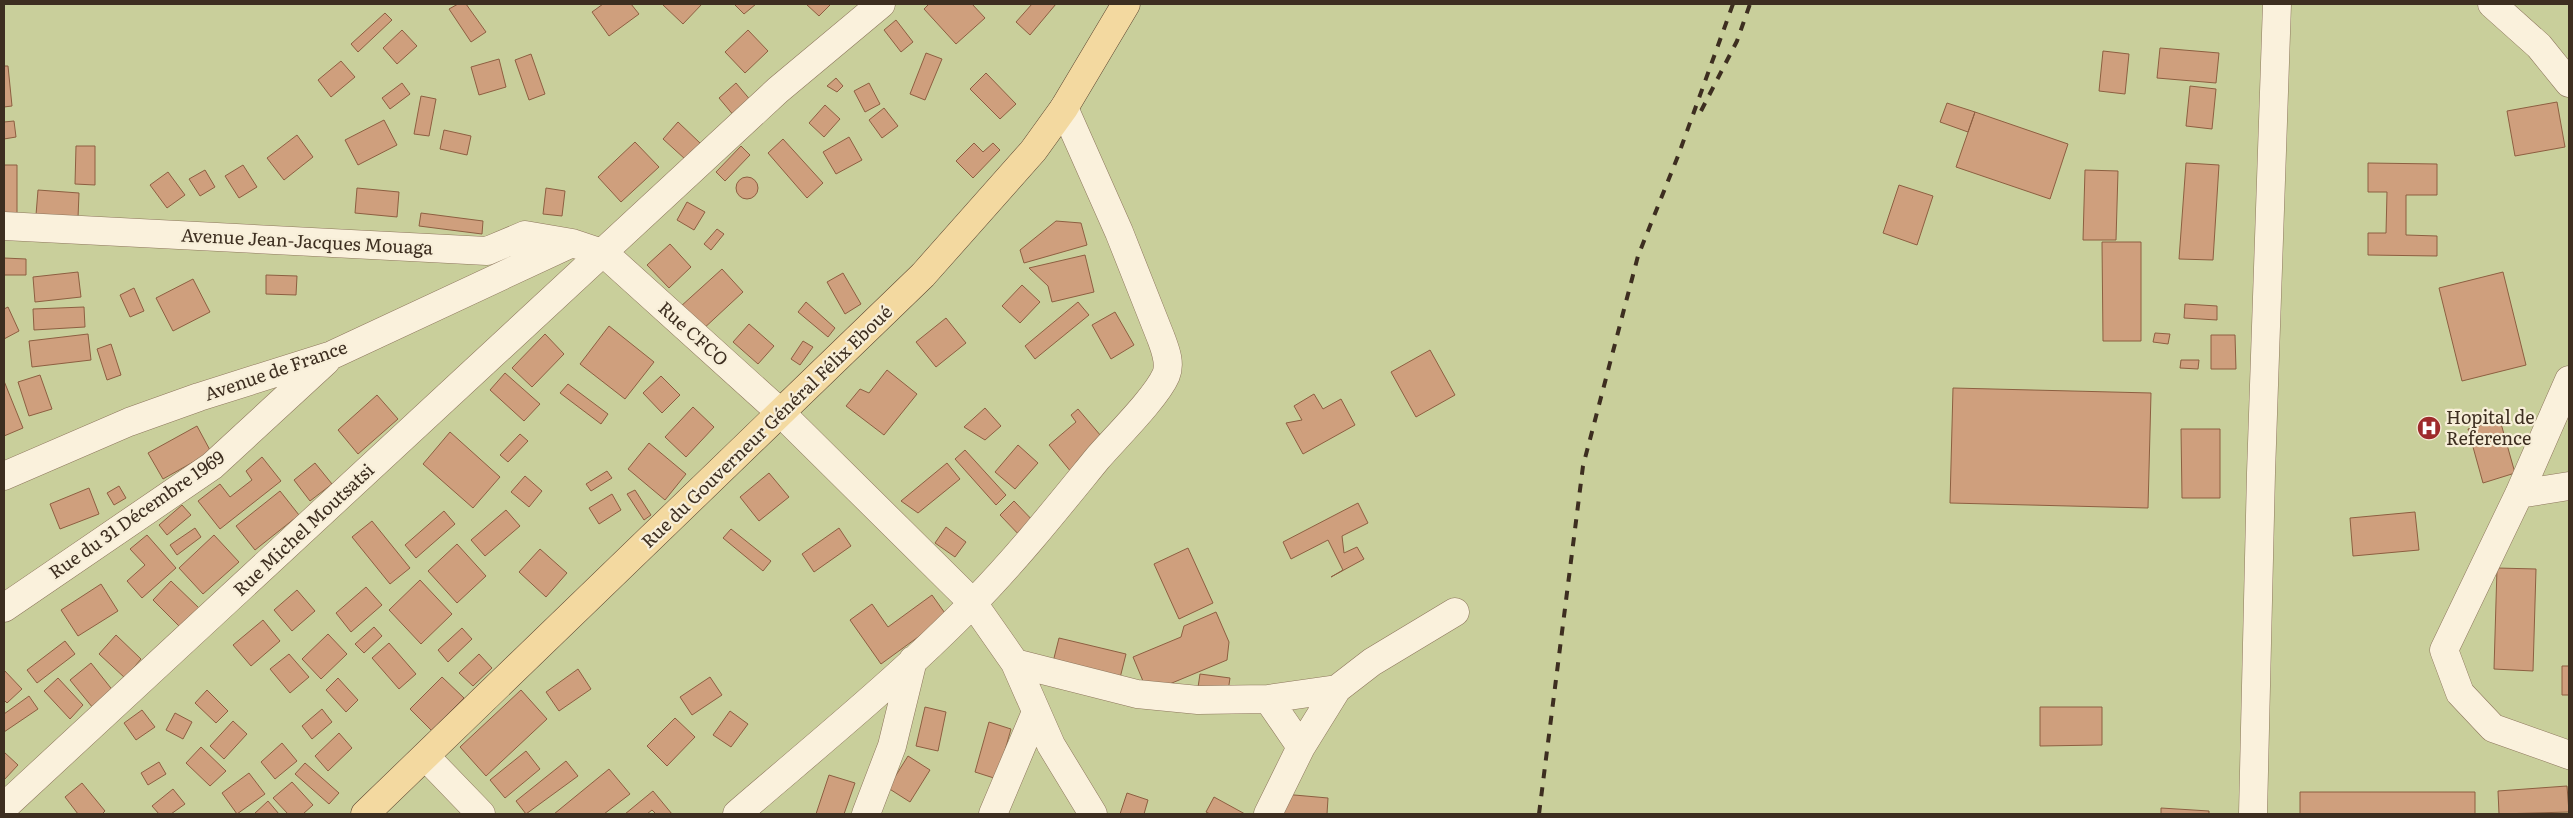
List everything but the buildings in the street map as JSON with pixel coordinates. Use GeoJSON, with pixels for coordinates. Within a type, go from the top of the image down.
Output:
{"type":"FeatureCollection","features":[{"type":"Feature","properties":{"kind":"main road","name":"Rue du Gouverneur Général Félix Eboué"},"geometry":{"type":"LineString","coordinates":[[364,814],[426,757],[924,275],[1033,151],[1064,108],[1126,4]]}},
{"type":"Feature","properties":{"kind":"street","name":"Rue Michel Moutsatsi"},"geometry":{"type":"LineString","coordinates":[[4,807],[604,254],[778,90],[881,4]]}},
{"type":"Feature","properties":{"kind":"street"},"geometry":{"type":"LineString","coordinates":[[2253,814],[2261,473],[2277,4]]}},
{"type":"Feature","properties":{"kind":"street"},"geometry":{"type":"LineString","coordinates":[[2492,4],[2539,46],[2569,83]]}},
{"type":"Feature","properties":{"kind":"street"},"geometry":{"type":"LineString","coordinates":[[737,814],[914,660],[973,602],[1048,521],[1118,434],[1158,390],[1167,373],[1167,356],[1161,338],[1119,232],[1064,108]]}},
{"type":"Feature","properties":{"kind":"street","name":"Avenue Jean-Jacques Mouaga"},"geometry":{"type":"LineString","coordinates":[[4,226],[487,251],[525,235],[572,243],[604,254]]}},
{"type":"Feature","properties":{"kind":"street","name":"Avenue de France"},"geometry":{"type":"LineString","coordinates":[[4,476],[129,422],[199,397],[332,355],[572,243]]}},
{"type":"Feature","properties":{"kind":"street","name":"Rue CFCO"},"geometry":{"type":"LineString","coordinates":[[604,254],[782,414],[973,602],[1015,663],[1051,745],[1093,814]]}},
{"type":"Feature","properties":{"kind":"street","name":"Rue du 31 Décembre 1969"},"geometry":{"type":"LineString","coordinates":[[4,608],[212,466],[332,355]]}},
{"type":"Feature","properties":{"kind":"street"},"geometry":{"type":"LineString","coordinates":[[2569,380],[2519,494],[2444,650],[2460,693],[2493,728],[2569,755]]}},
{"type":"Feature","properties":{"kind":"street"},"geometry":{"type":"LineString","coordinates":[[2519,494],[2569,486]]}},
{"type":"Feature","properties":{"kind":"street"},"geometry":{"type":"LineString","coordinates":[[1268,814],[1301,747],[1337,689],[1372,662],[1455,612]]}},
{"type":"Feature","properties":{"kind":"street"},"geometry":{"type":"LineString","coordinates":[[866,814],[892,746],[914,660]]}},
{"type":"Feature","properties":{"kind":"street"},"geometry":{"type":"LineString","coordinates":[[1015,663],[1137,694],[1198,700],[1268,700],[1337,689]]}},
{"type":"Feature","properties":{"kind":"street"},"geometry":{"type":"LineString","coordinates":[[1268,700],[1301,747]]}},
{"type":"Feature","properties":{"kind":"street"},"geometry":{"type":"LineString","coordinates":[[993,814],[1036,712]]}},
{"type":"Feature","properties":{"kind":"street"},"geometry":{"type":"LineString","coordinates":[[426,757],[481,814]]}},
{"type":"Feature","properties":{"kind":"green space"},"geometry":{"type":"Polygon","coordinates":[[[4,4],[2569,4],[2569,814],[4,814],[4,4]]]}},
{"type":"Feature","properties":{"kind":"railway"},"geometry":{"type":"LineString","coordinates":[[1539,814],[1583,466],[1638,256],[1678,156],[1733,4]]}},
{"type":"Feature","properties":{"kind":"railway"},"geometry":{"type":"LineString","coordinates":[[1701,111],[1737,41],[1750,4]]}},
{"type":"Feature","properties":{"kind":"place","name":"Hopital de Reference"},"geometry":{"type":"Point","coordinates":[2429,428]}}]}
